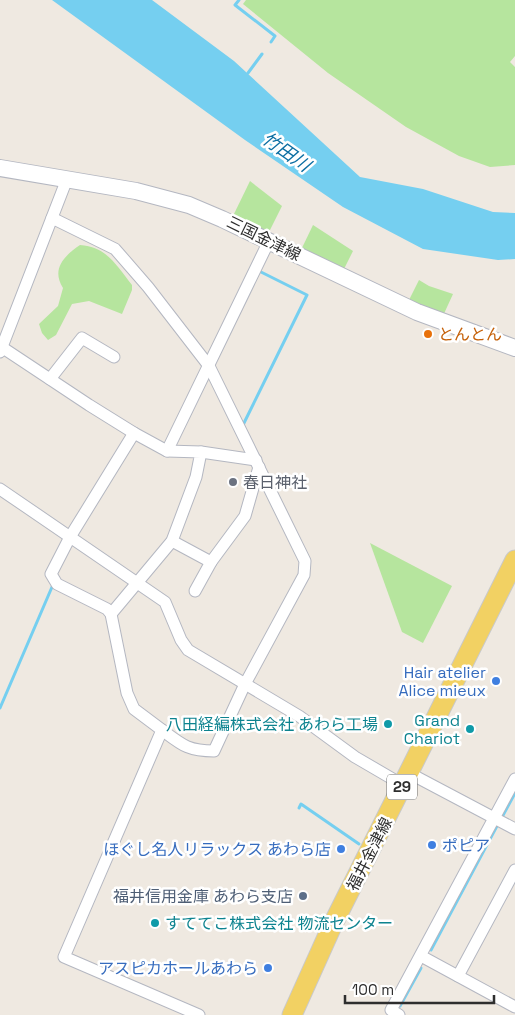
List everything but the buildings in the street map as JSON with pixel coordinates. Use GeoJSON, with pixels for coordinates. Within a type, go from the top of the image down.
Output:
{"type":"FeatureCollection","features":[{"type":"Feature","properties":{"kind":"main road","name":"三国金津線"},"geometry":{"type":"LineString","coordinates":[[0,168],[136,191],[189,205],[222,218],[417,312],[515,348]]}},
{"type":"Feature","properties":{"kind":"main road","name":"福井金津線"},"geometry":{"type":"LineString","coordinates":[[292,1015],[332,926],[515,562]]}},
{"type":"Feature","properties":{"kind":"street"},"geometry":{"type":"LineString","coordinates":[[67,179],[1,349],[134,433],[167,451],[201,452],[258,464]]}},
{"type":"Feature","properties":{"kind":"street"},"geometry":{"type":"LineString","coordinates":[[52,218],[115,249],[148,286],[208,366],[305,561],[304,575],[245,684],[214,751],[199,751],[187,748],[134,709],[126,693],[111,614],[107,610],[57,584],[51,574],[70,537],[134,433]]}},
{"type":"Feature","properties":{"kind":"street"},"geometry":{"type":"LineString","coordinates":[[167,451],[270,241]]}},
{"type":"Feature","properties":{"kind":"street"},"geometry":{"type":"LineString","coordinates":[[50,380],[82,338],[114,357]]}},
{"type":"Feature","properties":{"kind":"street"},"geometry":{"type":"LineString","coordinates":[[111,614],[172,541],[196,477],[201,452]]}},
{"type":"Feature","properties":{"kind":"street"},"geometry":{"type":"LineString","coordinates":[[195,591],[211,562],[244,516],[258,464]]}},
{"type":"Feature","properties":{"kind":"street"},"geometry":{"type":"LineString","coordinates":[[0,489],[165,602],[181,640],[188,650],[298,716],[355,757],[515,829]]}},
{"type":"Feature","properties":{"kind":"street"},"geometry":{"type":"LineString","coordinates":[[172,541],[211,562]]}},
{"type":"Feature","properties":{"kind":"street"},"geometry":{"type":"LineString","coordinates":[[162,730],[64,957],[199,1015]]}},
{"type":"Feature","properties":{"kind":"street"},"geometry":{"type":"LineString","coordinates":[[399,1015],[391,1010],[515,779]]}},
{"type":"Feature","properties":{"kind":"street"},"geometry":{"type":"LineString","coordinates":[[458,976],[515,870]]}},
{"type":"Feature","properties":{"kind":"street"},"geometry":{"type":"LineString","coordinates":[[421,956],[515,1007]]}},
{"type":"Feature","properties":{"kind":"green space"},"geometry":{"type":"Polygon","coordinates":[[[246,0],[515,0],[515,56],[510,62],[515,67],[515,165],[490,167],[459,156],[406,127],[328,73],[243,4],[246,0]]]}},
{"type":"Feature","properties":{"kind":"green space"},"geometry":{"type":"Polygon","coordinates":[[[250,181],[282,206],[268,234],[233,216],[250,181]]]}},
{"type":"Feature","properties":{"kind":"green space"},"geometry":{"type":"Polygon","coordinates":[[[313,225],[353,251],[343,271],[301,250],[313,225]]]}},
{"type":"Feature","properties":{"kind":"green space"},"geometry":{"type":"Polygon","coordinates":[[[80,245],[97,249],[110,258],[132,285],[132,290],[122,314],[89,301],[72,304],[56,335],[48,340],[42,333],[39,324],[58,306],[63,288],[58,275],[59,269],[64,258],[80,245]]]}},
{"type":"Feature","properties":{"kind":"green space"},"geometry":{"type":"Polygon","coordinates":[[[419,280],[429,286],[453,294],[442,318],[408,302],[419,280]]]}},
{"type":"Feature","properties":{"kind":"green space"},"geometry":{"type":"Polygon","coordinates":[[[370,543],[452,586],[423,643],[402,632],[370,543]]]}},
{"type":"Feature","properties":{"kind":"water","name":"竹田川"},"geometry":{"type":"Polygon","coordinates":[[[52,0],[152,0],[234,61],[360,177],[423,189],[493,212],[515,213],[515,259],[498,260],[423,249],[343,207],[245,140],[52,0]]]}},
{"type":"Feature","properties":{"kind":"waterway"},"geometry":{"type":"LineString","coordinates":[[239,0],[235,5],[275,36],[271,42]]}},
{"type":"Feature","properties":{"kind":"waterway"},"geometry":{"type":"LineString","coordinates":[[248,73],[262,54]]}},
{"type":"Feature","properties":{"kind":"waterway"},"geometry":{"type":"LineString","coordinates":[[243,425],[307,295],[261,272]]}},
{"type":"Feature","properties":{"kind":"waterway"},"geometry":{"type":"LineString","coordinates":[[0,708],[52,587]]}},
{"type":"Feature","properties":{"kind":"waterway"},"geometry":{"type":"LineString","coordinates":[[501,819],[515,793]]}},
{"type":"Feature","properties":{"kind":"waterway"},"geometry":{"type":"LineString","coordinates":[[299,808],[301,804],[359,844]]}},
{"type":"Feature","properties":{"kind":"waterway"},"geometry":{"type":"LineString","coordinates":[[431,950],[498,824]]}},
{"type":"Feature","properties":{"kind":"waterway"},"geometry":{"type":"LineString","coordinates":[[400,1006],[421,968]]}},
{"type":"Feature","properties":{"kind":"place","name":"とんとん"},"geometry":{"type":"Point","coordinates":[428,334]}},
{"type":"Feature","properties":{"kind":"place","name":"春日神社"},"geometry":{"type":"Point","coordinates":[233,482]}},
{"type":"Feature","properties":{"kind":"place","name":"Hair atelier Alice mieux"},"geometry":{"type":"Point","coordinates":[496,681]}},
{"type":"Feature","properties":{"kind":"place","name":"八田経編株式会社 あわら工場"},"geometry":{"type":"Point","coordinates":[388,724]}},
{"type":"Feature","properties":{"kind":"place","name":"Grand Chariot"},"geometry":{"type":"Point","coordinates":[470,729]}},
{"type":"Feature","properties":{"kind":"place","name":"ポピア"},"geometry":{"type":"Point","coordinates":[432,845]}},
{"type":"Feature","properties":{"kind":"place","name":"ほぐし名人リラックス あわら店"},"geometry":{"type":"Point","coordinates":[341,849]}},
{"type":"Feature","properties":{"kind":"place","name":"福井信用金庫 あわら支店"},"geometry":{"type":"Point","coordinates":[303,896]}},
{"type":"Feature","properties":{"kind":"place","name":"すててこ株式会社 物流センター"},"geometry":{"type":"Point","coordinates":[155,923]}},
{"type":"Feature","properties":{"kind":"place","name":"アスピカホールあわら"},"geometry":{"type":"Point","coordinates":[268,968]}}]}
